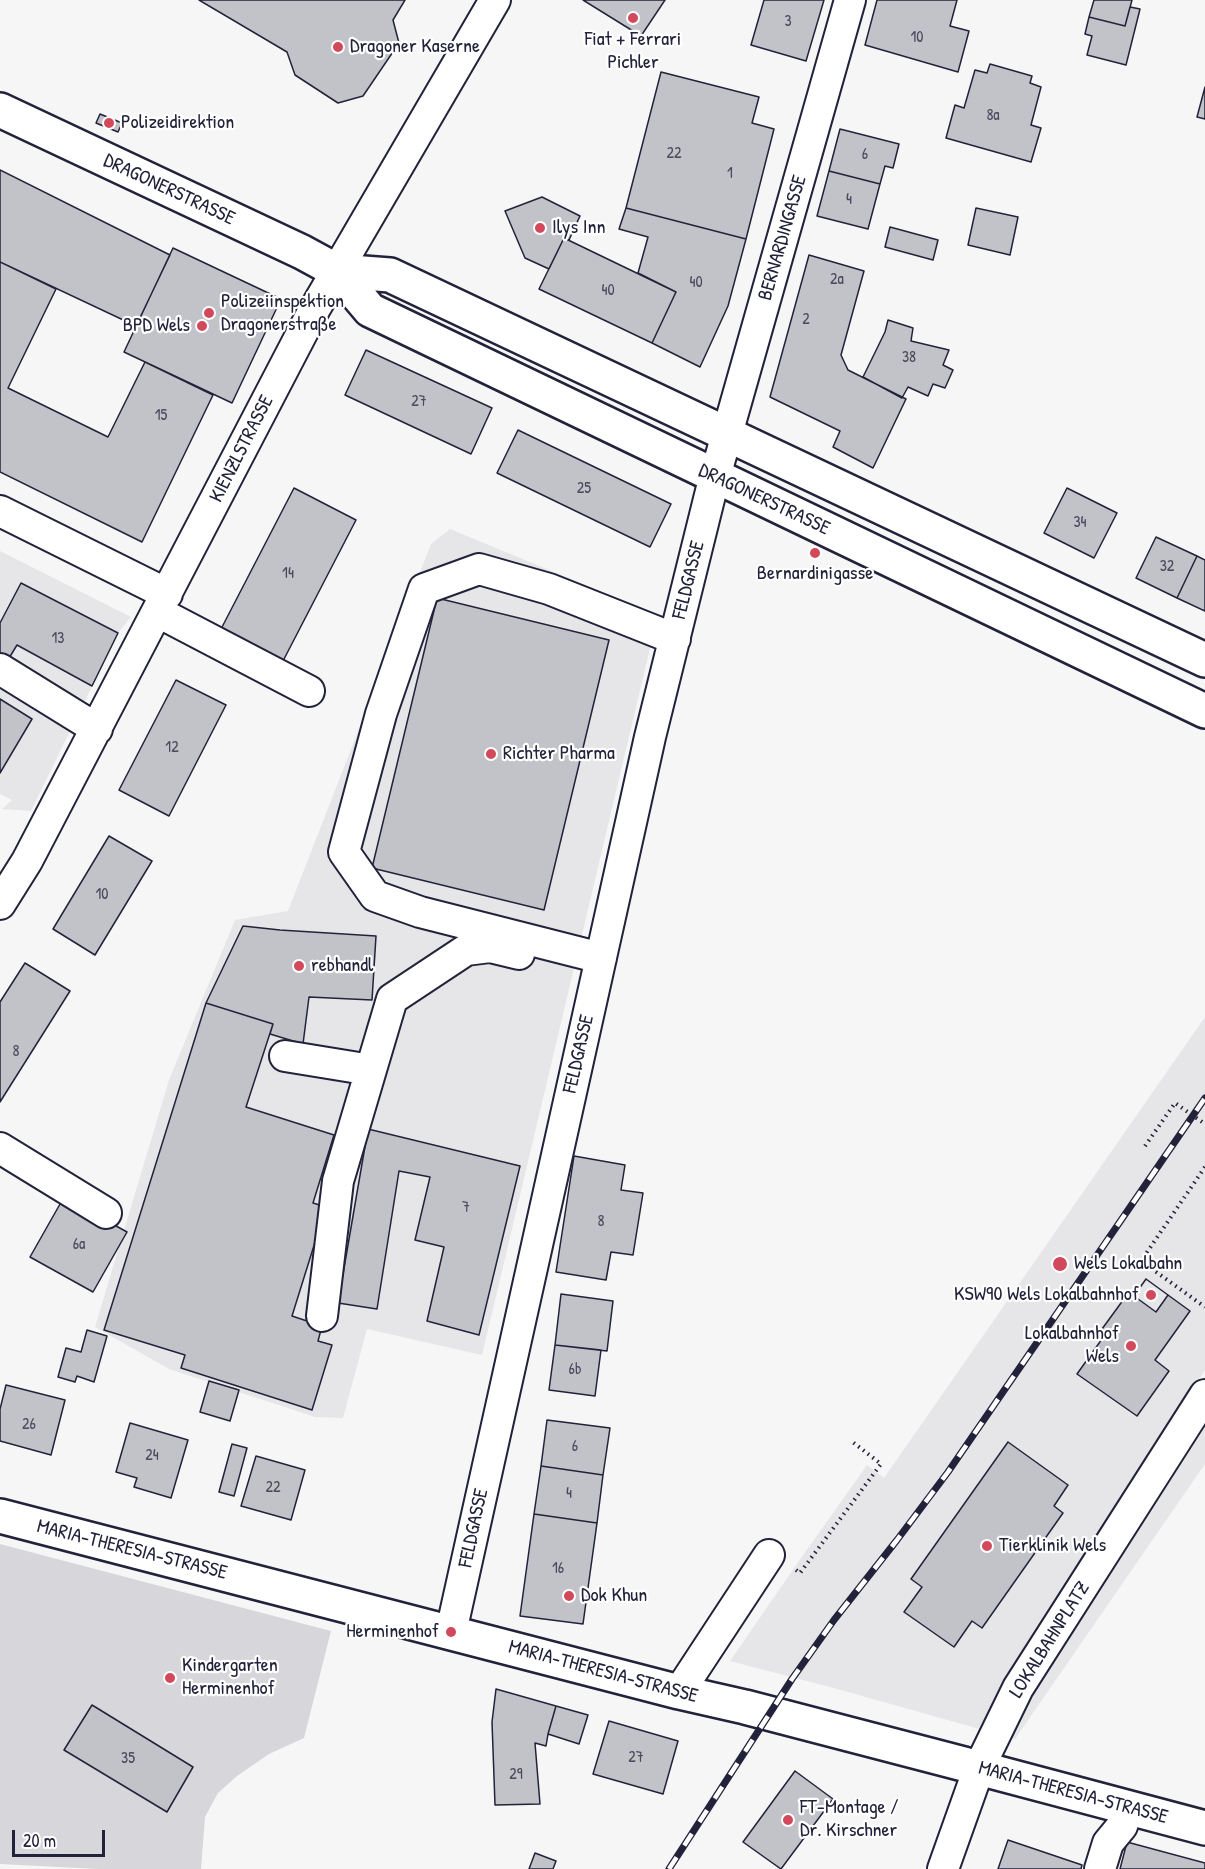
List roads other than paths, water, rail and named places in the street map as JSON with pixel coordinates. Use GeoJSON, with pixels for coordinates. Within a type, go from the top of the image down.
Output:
{"type":"FeatureCollection","features":[{"type":"Feature","properties":{"kind":"main road","name":"DRAGONERSTRASSE"},"geometry":{"type":"LineString","coordinates":[[0,110],[302,252],[337,271],[370,310],[1205,711]]}},
{"type":"Feature","properties":{"kind":"main road","name":"DRAGONERSTRASSE"},"geometry":{"type":"LineString","coordinates":[[337,271],[390,275],[1205,660]]}},
{"type":"Feature","properties":{"kind":"main road","name":"MARIA-THERESIA-STRASSE"},"geometry":{"type":"LineString","coordinates":[[0,1516],[679,1692],[745,1707],[1205,1828]]}},
{"type":"Feature","properties":{"kind":"street","name":"KIENZLSTRASSE"},"geometry":{"type":"LineString","coordinates":[[0,904],[27,861],[97,729],[314,310],[495,0]]}},
{"type":"Feature","properties":{"kind":"street","name":"BERNARDINGASSE"},"geometry":{"type":"LineString","coordinates":[[715,476],[850,0]]}},
{"type":"Feature","properties":{"kind":"street","name":"FELDGASSE"},"geometry":{"type":"LineString","coordinates":[[451,1632],[650,737],[715,476]]}},
{"type":"Feature","properties":{"kind":"street"},"geometry":{"type":"LineString","coordinates":[[0,512],[163,603],[309,691]]}},
{"type":"Feature","properties":{"kind":"street"},"geometry":{"type":"LineString","coordinates":[[599,965],[420,912],[375,896],[344,852],[381,714],[424,589],[479,569],[549,589],[675,639]]}},
{"type":"Feature","properties":{"kind":"street"},"geometry":{"type":"LineString","coordinates":[[0,669],[97,729]]}},
{"type":"Feature","properties":{"kind":"street"},"geometry":{"type":"LineString","coordinates":[[321,1316],[338,1181],[392,999],[466,950],[490,947],[599,965]]}},
{"type":"Feature","properties":{"kind":"street"},"geometry":{"type":"LineString","coordinates":[[285,1056],[371,1070]]}},
{"type":"Feature","properties":{"kind":"street"},"geometry":{"type":"LineString","coordinates":[[0,1148],[106,1213]]}},
{"type":"Feature","properties":{"kind":"street","name":"LOKALBAHNPLATZ"},"geometry":{"type":"LineString","coordinates":[[943,1869],[978,1768],[1018,1688],[1205,1395]]}},
{"type":"Feature","properties":{"kind":"street"},"geometry":{"type":"LineString","coordinates":[[679,1692],[769,1556]]}},
{"type":"Feature","properties":{"kind":"street"},"geometry":{"type":"LineString","coordinates":[[1100,1869],[1108,1843],[1122,1826],[1128,1807]]}},
{"type":"Feature","properties":{"kind":"railway"},"geometry":{"type":"LineString","coordinates":[[669,1869],[792,1679],[834,1620],[948,1472],[1205,1098]]}},
{"type":"Feature","properties":{"kind":"place","name":"Fiat + Ferrari Pichler"},"geometry":{"type":"Point","coordinates":[633,18]}},
{"type":"Feature","properties":{"kind":"place","name":"Dragoner Kaserne"},"geometry":{"type":"Point","coordinates":[338,47]}},
{"type":"Feature","properties":{"kind":"place","name":"Polizeidirektion"},"geometry":{"type":"Point","coordinates":[109,123]}},
{"type":"Feature","properties":{"kind":"place","name":"Ilys Inn"},"geometry":{"type":"Point","coordinates":[540,228]}},
{"type":"Feature","properties":{"kind":"place","name":"Polizeiinspektion Dragonerstraße"},"geometry":{"type":"Point","coordinates":[209,313]}},
{"type":"Feature","properties":{"kind":"place","name":"BPD Wels"},"geometry":{"type":"Point","coordinates":[202,326]}},
{"type":"Feature","properties":{"kind":"place","name":"Bernardinigasse"},"geometry":{"type":"Point","coordinates":[815,553]}},
{"type":"Feature","properties":{"kind":"place","name":"Richter Pharma"},"geometry":{"type":"Point","coordinates":[491,754]}},
{"type":"Feature","properties":{"kind":"place","name":"rebhandl"},"geometry":{"type":"Point","coordinates":[299,966]}},
{"type":"Feature","properties":{"kind":"place","name":"Wels Lokalbahn"},"geometry":{"type":"Point","coordinates":[1060,1264]}},
{"type":"Feature","properties":{"kind":"place","name":"KSW90 Wels Lokalbahnhof"},"geometry":{"type":"Point","coordinates":[1151,1295]}},
{"type":"Feature","properties":{"kind":"place","name":"Lokalbahnhof Wels"},"geometry":{"type":"Point","coordinates":[1131,1346]}},
{"type":"Feature","properties":{"kind":"place","name":"Tierklinik Wels"},"geometry":{"type":"Point","coordinates":[987,1546]}},
{"type":"Feature","properties":{"kind":"place","name":"Dok Khun"},"geometry":{"type":"Point","coordinates":[569,1596]}},
{"type":"Feature","properties":{"kind":"place","name":"Herminenhof"},"geometry":{"type":"Point","coordinates":[451,1632]}},
{"type":"Feature","properties":{"kind":"place","name":"Kindergarten Herminenhof"},"geometry":{"type":"Point","coordinates":[170,1678]}},
{"type":"Feature","properties":{"kind":"place","name":"FT-Montage / Dr. Kirschner"},"geometry":{"type":"Point","coordinates":[788,1820]}}]}
